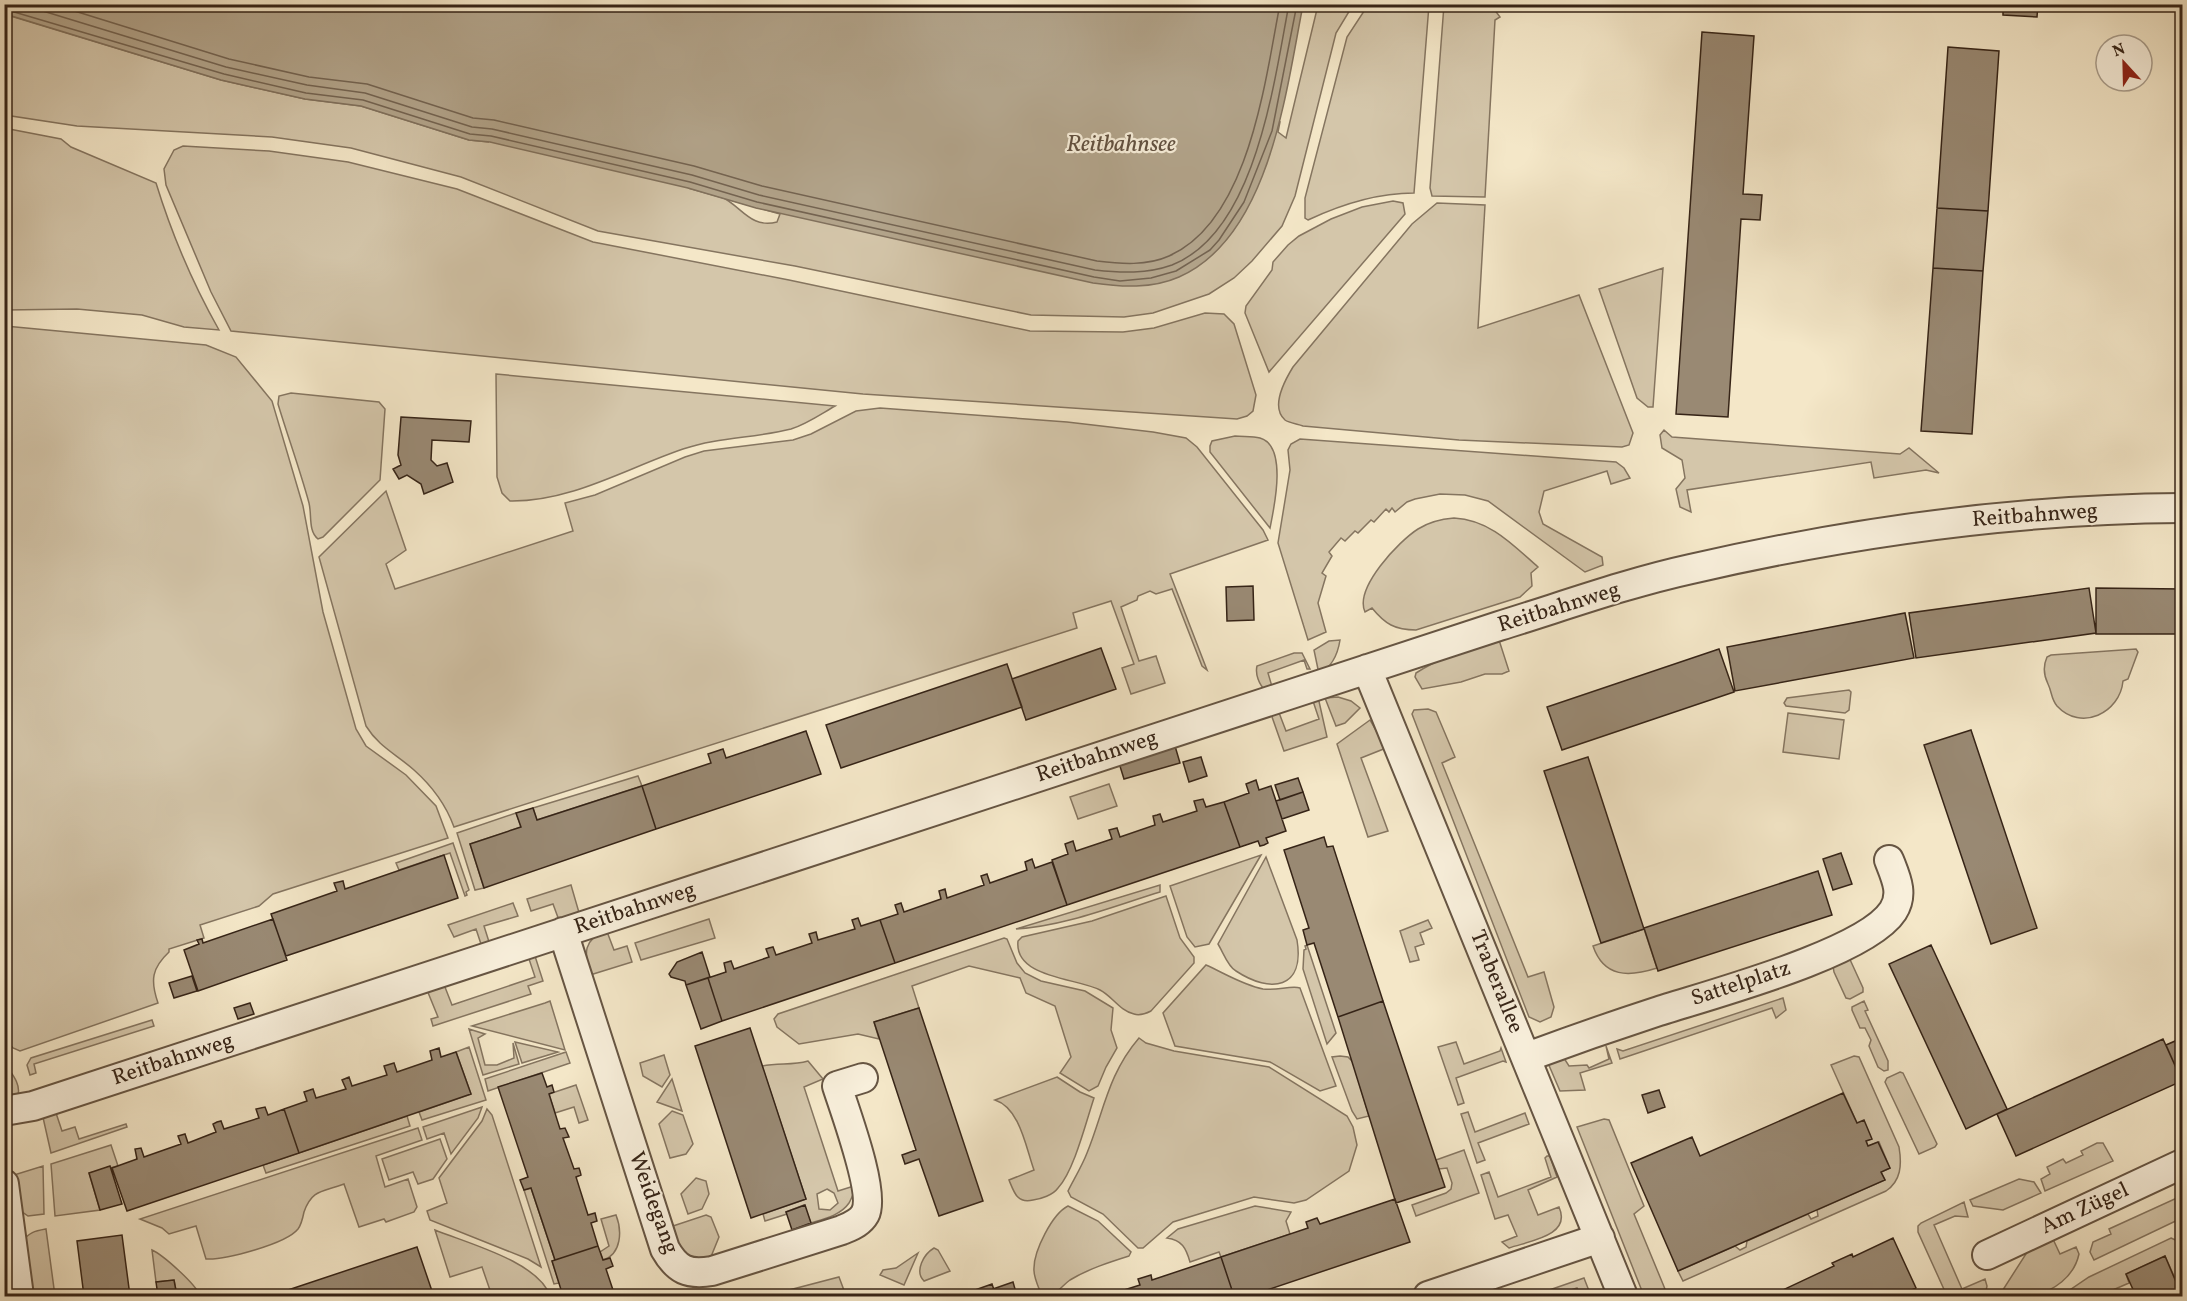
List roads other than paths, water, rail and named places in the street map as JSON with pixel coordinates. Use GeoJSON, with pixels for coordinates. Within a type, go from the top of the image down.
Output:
{"type":"FeatureCollection","features":[{"type":"Feature","properties":{"kind":"street","name":"Reitbahnweg"},"geometry":{"type":"LineString","coordinates":[[4,1111],[33,1106],[1367,669],[1576,602],[1689,569],[1813,543],[1912,527],[1987,519],[2146,508],[2182,508]]}},
{"type":"Feature","properties":{"kind":"street","name":"Traberallee"},"geometry":{"type":"LineString","coordinates":[[1367,669],[1623,1296]]}},
{"type":"Feature","properties":{"kind":"street","name":"Sattelplatz"},"geometry":{"type":"LineString","coordinates":[[1527,1057],[1579,1037],[1796,967],[1875,930],[1895,909],[1899,896],[1898,885],[1889,860]]}},
{"type":"Feature","properties":{"kind":"street","name":"Weidegang"},"geometry":{"type":"LineString","coordinates":[[564,932],[665,1249],[678,1267],[689,1272],[712,1271],[857,1224],[865,1215],[869,1203],[867,1185],[837,1086],[863,1078]]}},
{"type":"Feature","properties":{"kind":"street","name":"Am Zügel"},"geometry":{"type":"LineString","coordinates":[[1987,1255],[2182,1164]]}},
{"type":"Feature","properties":{"kind":"street"},"geometry":{"type":"LineString","coordinates":[[4,1184],[19,1296]]}},
{"type":"Feature","properties":{"kind":"street"},"geometry":{"type":"LineString","coordinates":[[1428,1296],[1600,1238]]}},
{"type":"Feature","properties":{"kind":"water","name":"Reitbahnsee"},"geometry":{"type":"Polygon","coordinates":[[[4,5],[1303,5],[1289,78],[1269,158],[1254,196],[1234,230],[1210,257],[1179,277],[1158,284],[1125,286],[1093,283],[756,208],[688,188],[490,142],[469,140],[361,106],[305,99],[221,80],[5,14],[4,5]]]}}]}
